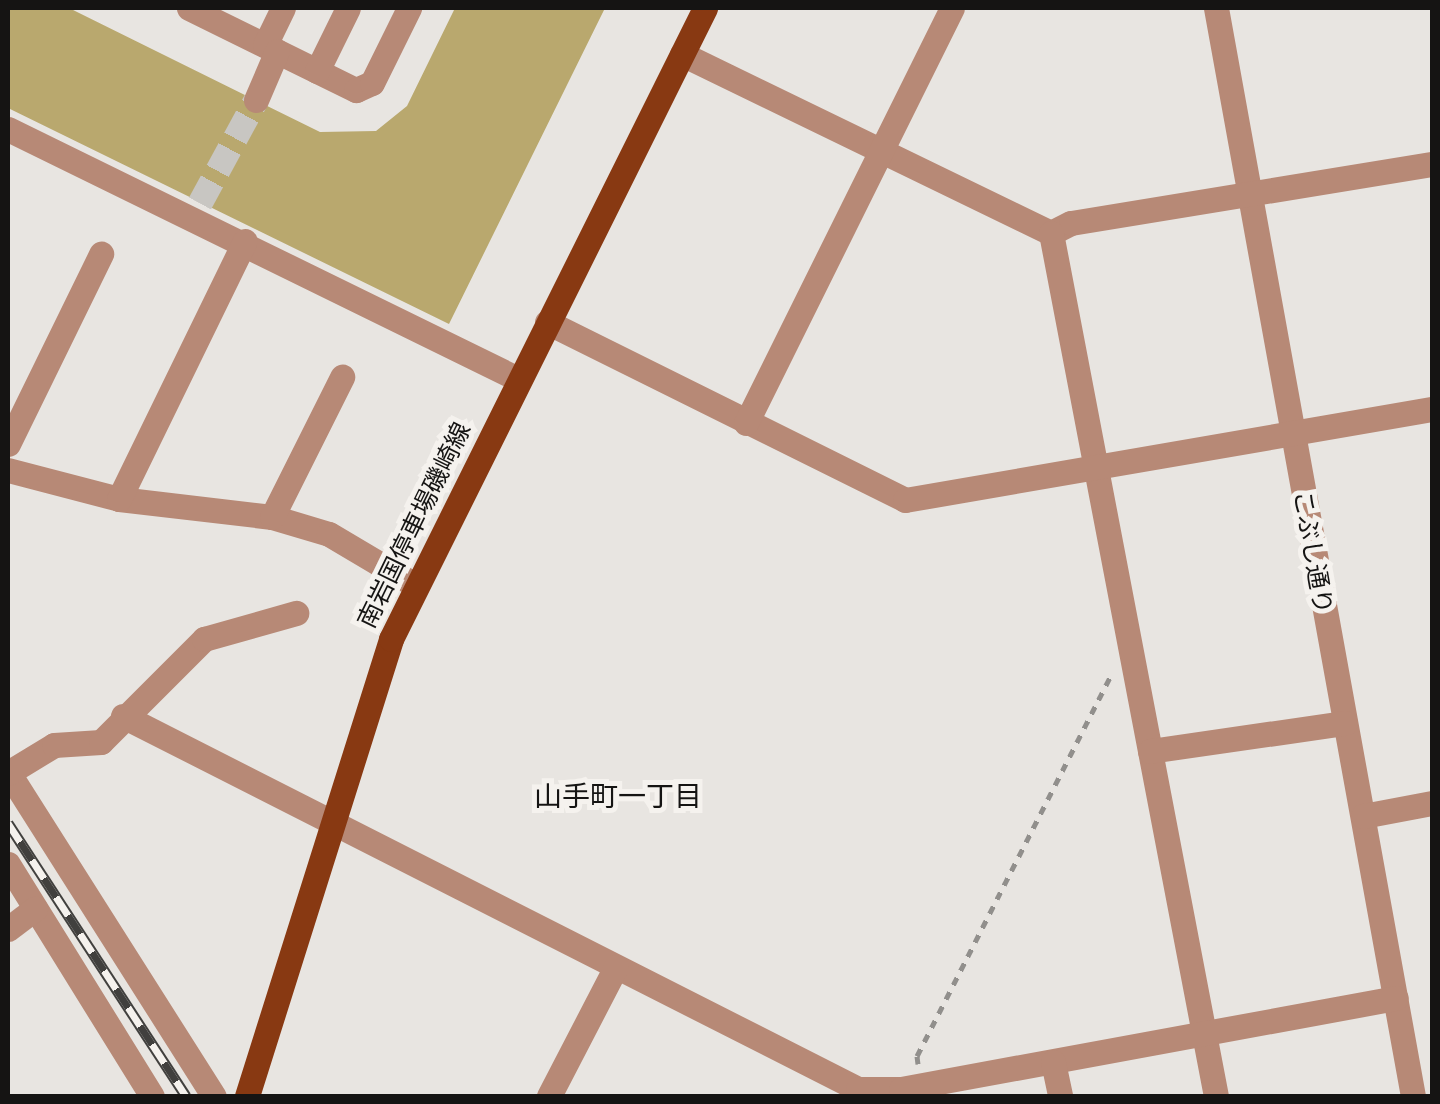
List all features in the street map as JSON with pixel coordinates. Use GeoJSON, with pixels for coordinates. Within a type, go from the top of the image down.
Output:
{"type":"FeatureCollection","features":[{"type":"Feature","properties":{"kind":"main road","name":"南岩国停車場磯崎線"},"geometry":{"type":"LineString","coordinates":[[248,1096],[390,639],[705,8]]}},
{"type":"Feature","properties":{"kind":"street"},"geometry":{"type":"LineString","coordinates":[[256,100],[283,8]]}},
{"type":"Feature","properties":{"kind":"street"},"geometry":{"type":"LineString","coordinates":[[317,71],[348,8]]}},
{"type":"Feature","properties":{"kind":"street"},"geometry":{"type":"LineString","coordinates":[[207,11],[356,90],[372,83],[409,8]]}},
{"type":"Feature","properties":{"kind":"street"},"geometry":{"type":"LineString","coordinates":[[746,423],[952,8]]}},
{"type":"Feature","properties":{"kind":"street","name":"こぶし通り"},"geometry":{"type":"LineString","coordinates":[[1216,8],[1413,1096]]}},
{"type":"Feature","properties":{"kind":"street"},"geometry":{"type":"LineString","coordinates":[[682,54],[1052,232],[1072,223],[1432,164]]}},
{"type":"Feature","properties":{"kind":"street"},"geometry":{"type":"LineString","coordinates":[[8,129],[198,210],[245,241],[518,380]]}},
{"type":"Feature","properties":{"kind":"street"},"geometry":{"type":"LineString","coordinates":[[1052,232],[1216,1096]]}},
{"type":"Feature","properties":{"kind":"street"},"geometry":{"type":"LineString","coordinates":[[119,499],[245,241]]}},
{"type":"Feature","properties":{"kind":"street"},"geometry":{"type":"LineString","coordinates":[[8,444],[101,254]]}},
{"type":"Feature","properties":{"kind":"street"},"geometry":{"type":"LineString","coordinates":[[547,322],[904,500],[1098,470],[1432,409]]}},
{"type":"Feature","properties":{"kind":"street"},"geometry":{"type":"LineString","coordinates":[[272,518],[342,377]]}},
{"type":"Feature","properties":{"kind":"street"},"geometry":{"type":"LineString","coordinates":[[8,470],[119,499],[272,518],[329,534],[415,585]]}},
{"type":"Feature","properties":{"kind":"street"},"geometry":{"type":"LineString","coordinates":[[214,1096],[8,772],[54,746],[101,742],[204,638],[296,613]]}},
{"type":"Feature","properties":{"kind":"street"},"geometry":{"type":"LineString","coordinates":[[123,716],[839,1080],[877,1094],[1396,998]]}},
{"type":"Feature","properties":{"kind":"street"},"geometry":{"type":"LineString","coordinates":[[1150,751],[1345,723]]}},
{"type":"Feature","properties":{"kind":"street"},"geometry":{"type":"LineString","coordinates":[[1363,816],[1432,803]]}},
{"type":"Feature","properties":{"kind":"street"},"geometry":{"type":"LineString","coordinates":[[8,864],[152,1096]]}},
{"type":"Feature","properties":{"kind":"street"},"geometry":{"type":"LineString","coordinates":[[8,929],[36,909]]}},
{"type":"Feature","properties":{"kind":"street"},"geometry":{"type":"LineString","coordinates":[[548,1096],[616,967]]}},
{"type":"Feature","properties":{"kind":"street"},"geometry":{"type":"LineString","coordinates":[[1054,1062],[1060,1096]]}},
{"type":"Feature","properties":{"kind":"path"},"geometry":{"type":"LineString","coordinates":[[922,1085],[916,1056],[1130,639]]}},
{"type":"Feature","properties":{"kind":"building"},"geometry":{"type":"Polygon","coordinates":[[[8,8],[69,8],[320,132],[376,131],[407,106],[455,8],[605,8],[449,324],[8,108],[8,8]]]}},
{"type":"Feature","properties":{"kind":"tunnel"},"geometry":{"type":"LineString","coordinates":[[200,203],[256,100]]}},
{"type":"Feature","properties":{"kind":"railway"},"geometry":{"type":"LineString","coordinates":[[8,823],[186,1096]]}},
{"type":"Feature","properties":{"kind":"district","name":"山手町一丁目"},"geometry":{"type":"Point","coordinates":[618,797]}}]}
